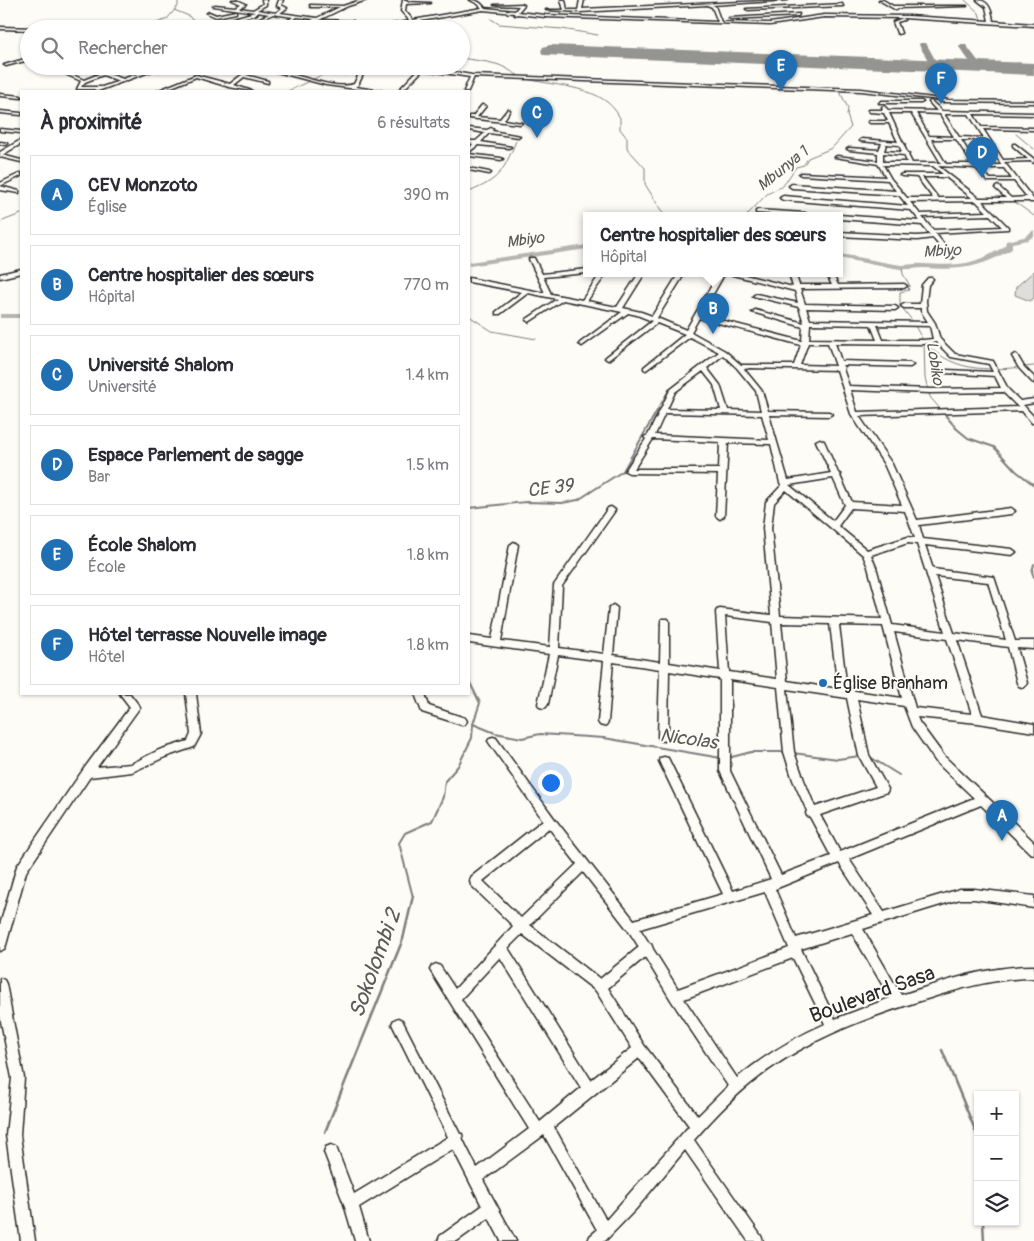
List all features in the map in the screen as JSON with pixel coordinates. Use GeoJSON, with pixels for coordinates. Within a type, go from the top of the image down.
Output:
{"type":"FeatureCollection","features":[{"type":"Feature","properties":{"kind":"street"},"geometry":{"type":"LineString","coordinates":[[234,0],[244,4],[236,8]]}},
{"type":"Feature","properties":{"kind":"street"},"geometry":{"type":"LineString","coordinates":[[253,11],[265,4],[264,0]]}},
{"type":"Feature","properties":{"kind":"street"},"geometry":{"type":"LineString","coordinates":[[260,20],[285,8],[279,6],[281,0]]}},
{"type":"Feature","properties":{"kind":"street"},"geometry":{"type":"LineString","coordinates":[[315,0],[311,6],[344,6]]}},
{"type":"Feature","properties":{"kind":"street"},"geometry":{"type":"LineString","coordinates":[[320,20],[344,6],[365,0]]}},
{"type":"Feature","properties":{"kind":"street"},"geometry":{"type":"LineString","coordinates":[[472,0],[484,10]]}},
{"type":"Feature","properties":{"kind":"street"},"geometry":{"type":"LineString","coordinates":[[563,0],[566,11]]}},
{"type":"Feature","properties":{"kind":"street"},"geometry":{"type":"LineString","coordinates":[[580,11],[582,0]]}},
{"type":"Feature","properties":{"kind":"street"},"geometry":{"type":"LineString","coordinates":[[683,0],[701,5]]}},
{"type":"Feature","properties":{"kind":"street"},"geometry":{"type":"LineString","coordinates":[[548,10],[580,11],[701,5],[726,1],[786,0]]}},
{"type":"Feature","properties":{"kind":"street"},"geometry":{"type":"LineString","coordinates":[[834,0],[847,8]]}},
{"type":"Feature","properties":{"kind":"street"},"geometry":{"type":"LineString","coordinates":[[881,0],[909,17]]}},
{"type":"Feature","properties":{"kind":"street"},"geometry":{"type":"LineString","coordinates":[[902,0],[931,19]]}},
{"type":"Feature","properties":{"kind":"street"},"geometry":{"type":"LineString","coordinates":[[923,0],[940,11]]}},
{"type":"Feature","properties":{"kind":"street"},"geometry":{"type":"LineString","coordinates":[[980,0],[987,4],[990,10],[991,22]]}},
{"type":"Feature","properties":{"kind":"street"},"geometry":{"type":"LineString","coordinates":[[411,20],[403,11],[405,2],[429,2],[432,13],[436,17]]}},
{"type":"Feature","properties":{"kind":"street"},"geometry":{"type":"LineString","coordinates":[[745,2],[751,17]]}},
{"type":"Feature","properties":{"kind":"street"},"geometry":{"type":"LineString","coordinates":[[628,8],[633,3]]}},
{"type":"Feature","properties":{"kind":"street"},"geometry":{"type":"LineString","coordinates":[[603,4],[603,6],[610,9]]}},
{"type":"Feature","properties":{"kind":"street"},"geometry":{"type":"LineString","coordinates":[[708,4],[713,6],[719,20]]}},
{"type":"Feature","properties":{"kind":"street"},"geometry":{"type":"LineString","coordinates":[[496,5],[522,5],[522,7]]}},
{"type":"Feature","properties":{"kind":"street"},"geometry":{"type":"LineString","coordinates":[[545,16],[548,5]]}},
{"type":"Feature","properties":{"kind":"street"},"geometry":{"type":"LineString","coordinates":[[748,8],[842,5]]}},
{"type":"Feature","properties":{"kind":"street"},"geometry":{"type":"LineString","coordinates":[[214,6],[296,16],[310,20]]}},
{"type":"Feature","properties":{"kind":"street"},"geometry":{"type":"LineString","coordinates":[[893,7],[965,6]]}},
{"type":"Feature","properties":{"kind":"street"},"geometry":{"type":"LineString","coordinates":[[418,20],[484,10],[522,7]]}},
{"type":"Feature","properties":{"kind":"street"},"geometry":{"type":"LineString","coordinates":[[515,14],[522,7]]}},
{"type":"Feature","properties":{"kind":"street"},"geometry":{"type":"LineString","coordinates":[[209,14],[216,16],[242,9]]}},
{"type":"Feature","properties":{"kind":"street"},"geometry":{"type":"LineString","coordinates":[[608,18],[610,9]]}},
{"type":"Feature","properties":{"kind":"street"},"geometry":{"type":"LineString","coordinates":[[493,10],[545,16],[719,20],[770,24],[814,16]]}},
{"type":"Feature","properties":{"kind":"street"},"geometry":{"type":"LineString","coordinates":[[590,18],[594,10]]}},
{"type":"Feature","properties":{"kind":"street"},"geometry":{"type":"LineString","coordinates":[[853,11],[862,16]]}},
{"type":"Feature","properties":{"kind":"street"},"geometry":{"type":"LineString","coordinates":[[231,20],[261,12]]}},
{"type":"Feature","properties":{"kind":"street"},"geometry":{"type":"LineString","coordinates":[[290,20],[296,16]]}},
{"type":"Feature","properties":{"kind":"street"},"geometry":{"type":"LineString","coordinates":[[719,20],[751,17],[862,16],[1034,25]]}},
{"type":"Feature","properties":{"kind":"street"},"geometry":{"type":"LineString","coordinates":[[947,16],[954,20]]}},
{"type":"Feature","properties":{"kind":"street"},"geometry":{"type":"LineString","coordinates":[[899,33],[894,22],[919,18]]}},
{"type":"Feature","properties":{"kind":"street"},"geometry":{"type":"LineString","coordinates":[[0,28],[20,29]]}},
{"type":"Feature","properties":{"kind":"street"},"geometry":{"type":"LineString","coordinates":[[6,65],[20,61]]}},
{"type":"Feature","properties":{"kind":"street"},"geometry":{"type":"LineString","coordinates":[[70,75],[84,81]]}},
{"type":"Feature","properties":{"kind":"street"},"geometry":{"type":"LineString","coordinates":[[99,75],[84,81],[78,88],[101,88]]}},
{"type":"Feature","properties":{"kind":"street"},"geometry":{"type":"LineString","coordinates":[[105,75],[123,81]]}},
{"type":"Feature","properties":{"kind":"street"},"geometry":{"type":"LineString","coordinates":[[97,90],[138,75]]}},
{"type":"Feature","properties":{"kind":"street"},"geometry":{"type":"LineString","coordinates":[[292,75],[326,84],[367,90]]}},
{"type":"Feature","properties":{"kind":"street"},"geometry":{"type":"LineString","coordinates":[[343,90],[356,85],[361,75]]}},
{"type":"Feature","properties":{"kind":"street"},"geometry":{"type":"LineString","coordinates":[[401,90],[415,75]]}},
{"type":"Feature","properties":{"kind":"street"},"geometry":{"type":"LineString","coordinates":[[466,75],[876,92],[947,100],[1034,102]]}},
{"type":"Feature","properties":{"kind":"street"},"geometry":{"type":"LineString","coordinates":[[161,90],[196,76],[246,90]]}},
{"type":"Feature","properties":{"kind":"street"},"geometry":{"type":"LineString","coordinates":[[230,86],[244,76],[267,82]]}},
{"type":"Feature","properties":{"kind":"street"},"geometry":{"type":"LineString","coordinates":[[466,90],[472,76]]}},
{"type":"Feature","properties":{"kind":"street"},"geometry":{"type":"LineString","coordinates":[[876,92],[903,144],[910,164]]}},
{"type":"Feature","properties":{"kind":"street"},"geometry":{"type":"LineString","coordinates":[[0,94],[20,96]]}},
{"type":"Feature","properties":{"kind":"street"},"geometry":{"type":"LineString","coordinates":[[881,102],[931,102],[947,100]]}},
{"type":"Feature","properties":{"kind":"street"},"geometry":{"type":"LineString","coordinates":[[931,102],[941,112],[976,166],[989,180],[1015,180]]}},
{"type":"Feature","properties":{"kind":"street"},"geometry":{"type":"LineString","coordinates":[[993,102],[1001,114],[1010,136]]}},
{"type":"Feature","properties":{"kind":"street"},"geometry":{"type":"LineString","coordinates":[[471,118],[484,106]]}},
{"type":"Feature","properties":{"kind":"street"},"geometry":{"type":"LineString","coordinates":[[470,152],[508,110]]}},
{"type":"Feature","properties":{"kind":"street"},"geometry":{"type":"LineString","coordinates":[[870,111],[1034,114]]}},
{"type":"Feature","properties":{"kind":"street"},"geometry":{"type":"LineString","coordinates":[[914,112],[944,166]]}},
{"type":"Feature","properties":{"kind":"street"},"geometry":{"type":"LineString","coordinates":[[2,113],[20,114]]}},
{"type":"Feature","properties":{"kind":"street"},"geometry":{"type":"LineString","coordinates":[[970,114],[1003,161],[1005,167],[1032,201]]}},
{"type":"Feature","properties":{"kind":"street"},"geometry":{"type":"LineString","coordinates":[[1025,114],[1034,127]]}},
{"type":"Feature","properties":{"kind":"street"},"geometry":{"type":"LineString","coordinates":[[471,118],[520,123]]}},
{"type":"Feature","properties":{"kind":"street"},"geometry":{"type":"LineString","coordinates":[[870,122],[891,122]]}},
{"type":"Feature","properties":{"kind":"street"},"geometry":{"type":"LineString","coordinates":[[980,128],[1034,127]]}},
{"type":"Feature","properties":{"kind":"street"},"geometry":{"type":"LineString","coordinates":[[470,129],[518,136]]}},
{"type":"Feature","properties":{"kind":"street"},"geometry":{"type":"LineString","coordinates":[[0,130],[20,132]]}},
{"type":"Feature","properties":{"kind":"street"},"geometry":{"type":"LineString","coordinates":[[927,137],[987,139]]}},
{"type":"Feature","properties":{"kind":"street"},"geometry":{"type":"LineString","coordinates":[[862,140],[903,144]]}},
{"type":"Feature","properties":{"kind":"street"},"geometry":{"type":"LineString","coordinates":[[470,142],[509,147]]}},
{"type":"Feature","properties":{"kind":"street"},"geometry":{"type":"LineString","coordinates":[[0,155],[20,143]]}},
{"type":"Feature","properties":{"kind":"street"},"geometry":{"type":"LineString","coordinates":[[884,143],[880,163],[889,179],[951,257]]}},
{"type":"Feature","properties":{"kind":"street"},"geometry":{"type":"LineString","coordinates":[[1015,145],[1033,161]]}},
{"type":"Feature","properties":{"kind":"street"},"geometry":{"type":"LineString","coordinates":[[849,149],[907,154]]}},
{"type":"Feature","properties":{"kind":"street"},"geometry":{"type":"LineString","coordinates":[[470,153],[501,159]]}},
{"type":"Feature","properties":{"kind":"street"},"geometry":{"type":"LineString","coordinates":[[0,155],[20,161]]}},
{"type":"Feature","properties":{"kind":"street"},"geometry":{"type":"LineString","coordinates":[[836,157],[880,163],[1005,167]]}},
{"type":"Feature","properties":{"kind":"street"},"geometry":{"type":"LineString","coordinates":[[1003,161],[1033,161]]}},
{"type":"Feature","properties":{"kind":"street"},"geometry":{"type":"LineString","coordinates":[[843,234],[917,238],[932,234],[1006,228],[978,200],[935,166]]}},
{"type":"Feature","properties":{"kind":"street"},"geometry":{"type":"LineString","coordinates":[[470,169],[489,173]]}},
{"type":"Feature","properties":{"kind":"street"},"geometry":{"type":"LineString","coordinates":[[801,174],[889,179]]}},
{"type":"Feature","properties":{"kind":"street"},"geometry":{"type":"LineString","coordinates":[[0,187],[20,175]]}},
{"type":"Feature","properties":{"kind":"street"},"geometry":{"type":"LineString","coordinates":[[902,175],[949,176]]}},
{"type":"Feature","properties":{"kind":"street"},"geometry":{"type":"LineString","coordinates":[[918,176],[937,200]]}},
{"type":"Feature","properties":{"kind":"street"},"geometry":{"type":"LineString","coordinates":[[792,186],[899,193]]}},
{"type":"Feature","properties":{"kind":"street"},"geometry":{"type":"LineString","coordinates":[[0,187],[17,192]]}},
{"type":"Feature","properties":{"kind":"street"},"geometry":{"type":"LineString","coordinates":[[998,188],[1010,199]]}},
{"type":"Feature","properties":{"kind":"street"},"geometry":{"type":"LineString","coordinates":[[1024,191],[1034,191]]}},
{"type":"Feature","properties":{"kind":"street"},"geometry":{"type":"LineString","coordinates":[[783,198],[911,208]]}},
{"type":"Feature","properties":{"kind":"street"},"geometry":{"type":"LineString","coordinates":[[906,200],[1010,199],[1032,201]]}},
{"type":"Feature","properties":{"kind":"street"},"geometry":{"type":"LineString","coordinates":[[919,216],[992,213]]}},
{"type":"Feature","properties":{"kind":"street"},"geometry":{"type":"LineString","coordinates":[[843,218],[923,223]]}},
{"type":"Feature","properties":{"kind":"street"},"geometry":{"type":"LineString","coordinates":[[532,259],[549,296]]}},
{"type":"Feature","properties":{"kind":"street"},"geometry":{"type":"LineString","coordinates":[[540,276],[583,271]]}},
{"type":"Feature","properties":{"kind":"street"},"geometry":{"type":"LineString","coordinates":[[0,276],[20,272]]}},
{"type":"Feature","properties":{"kind":"street"},"geometry":{"type":"LineString","coordinates":[[584,302],[601,277]]}},
{"type":"Feature","properties":{"kind":"street"},"geometry":{"type":"LineString","coordinates":[[619,309],[639,277]]}},
{"type":"Feature","properties":{"kind":"street"},"geometry":{"type":"LineString","coordinates":[[608,358],[655,319],[680,277]]}},
{"type":"Feature","properties":{"kind":"street"},"geometry":{"type":"LineString","coordinates":[[646,368],[688,333],[720,277]]}},
{"type":"Feature","properties":{"kind":"street"},"geometry":{"type":"LineString","coordinates":[[747,277],[797,288],[904,286]]}},
{"type":"Feature","properties":{"kind":"street"},"geometry":{"type":"LineString","coordinates":[[793,277],[808,324],[805,343],[796,367]]}},
{"type":"Feature","properties":{"kind":"street"},"geometry":{"type":"LineString","coordinates":[[831,277],[836,286]]}},
{"type":"Feature","properties":{"kind":"street"},"geometry":{"type":"LineString","coordinates":[[930,279],[925,285],[923,306],[937,340],[953,356],[989,361],[998,374],[1004,390],[1034,421]]}},
{"type":"Feature","properties":{"kind":"street"},"geometry":{"type":"LineString","coordinates":[[470,280],[619,309],[655,319],[688,333],[723,352],[739,367],[759,391],[767,414],[772,442],[785,485],[866,553],[872,567],[909,708],[915,724],[940,758],[982,800],[1033,844]]}},
{"type":"Feature","properties":{"kind":"street"},"geometry":{"type":"LineString","coordinates":[[498,313],[527,291]]}},
{"type":"Feature","properties":{"kind":"street"},"geometry":{"type":"LineString","coordinates":[[756,296],[803,306],[895,308]]}},
{"type":"Feature","properties":{"kind":"street"},"geometry":{"type":"LineString","coordinates":[[529,320],[562,298]]}},
{"type":"Feature","properties":{"kind":"street"},"geometry":{"type":"LineString","coordinates":[[904,306],[923,306]]}},
{"type":"Feature","properties":{"kind":"street"},"geometry":{"type":"LineString","coordinates":[[844,307],[851,323]]}},
{"type":"Feature","properties":{"kind":"street"},"geometry":{"type":"LineString","coordinates":[[582,344],[627,311]]}},
{"type":"Feature","properties":{"kind":"street"},"geometry":{"type":"LineString","coordinates":[[755,312],[808,324],[932,324]]}},
{"type":"Feature","properties":{"kind":"street"},"geometry":{"type":"LineString","coordinates":[[698,316],[805,343],[831,341],[923,342],[937,340]]}},
{"type":"Feature","properties":{"kind":"street"},"geometry":{"type":"LineString","coordinates":[[874,324],[880,342]]}},
{"type":"Feature","properties":{"kind":"street"},"geometry":{"type":"LineString","coordinates":[[831,341],[854,414],[888,464],[914,523],[978,719]]}},
{"type":"Feature","properties":{"kind":"street"},"geometry":{"type":"LineString","coordinates":[[722,472],[629,471],[664,411],[672,391],[723,352]]}},
{"type":"Feature","properties":{"kind":"street"},"geometry":{"type":"LineString","coordinates":[[951,363],[953,356]]}},
{"type":"Feature","properties":{"kind":"street"},"geometry":{"type":"LineString","coordinates":[[1015,356],[1021,367],[1034,381]]}},
{"type":"Feature","properties":{"kind":"street"},"geometry":{"type":"LineString","coordinates":[[739,367],[910,365]]}},
{"type":"Feature","properties":{"kind":"street"},"geometry":{"type":"LineString","coordinates":[[703,367],[717,385],[725,413]]}},
{"type":"Feature","properties":{"kind":"street"},"geometry":{"type":"LineString","coordinates":[[947,372],[998,374]]}},
{"type":"Feature","properties":{"kind":"street"},"geometry":{"type":"LineString","coordinates":[[846,388],[927,391],[1004,390]]}},
{"type":"Feature","properties":{"kind":"street"},"geometry":{"type":"LineString","coordinates":[[854,414],[1021,406],[1034,401]]}},
{"type":"Feature","properties":{"kind":"street"},"geometry":{"type":"LineString","coordinates":[[664,411],[829,414]]}},
{"type":"Feature","properties":{"kind":"street"},"geometry":{"type":"LineString","coordinates":[[649,438],[772,442]]}},
{"type":"Feature","properties":{"kind":"street"},"geometry":{"type":"LineString","coordinates":[[720,516],[724,441]]}},
{"type":"Feature","properties":{"kind":"street"},"geometry":{"type":"LineString","coordinates":[[820,442],[849,505]]}},
{"type":"Feature","properties":{"kind":"street"},"geometry":{"type":"LineString","coordinates":[[837,476],[785,485],[770,502],[767,528],[776,619],[790,752],[795,773],[812,813],[882,919]]}},
{"type":"Feature","properties":{"kind":"street"},"geometry":{"type":"LineString","coordinates":[[849,505],[907,508]]}},
{"type":"Feature","properties":{"kind":"street"},"geometry":{"type":"LineString","coordinates":[[834,526],[849,505]]}},
{"type":"Feature","properties":{"kind":"street"},"geometry":{"type":"LineString","coordinates":[[543,704],[554,651],[558,585],[611,510]]}},
{"type":"Feature","properties":{"kind":"street"},"geometry":{"type":"LineString","coordinates":[[914,523],[1011,511]]}},
{"type":"Feature","properties":{"kind":"street"},"geometry":{"type":"LineString","coordinates":[[866,553],[908,540],[1012,552]]}},
{"type":"Feature","properties":{"kind":"street"},"geometry":{"type":"LineString","coordinates":[[496,643],[514,545]]}},
{"type":"Feature","properties":{"kind":"street"},"geometry":{"type":"LineString","coordinates":[[929,572],[991,579],[1012,644],[1022,683]]}},
{"type":"Feature","properties":{"kind":"street"},"geometry":{"type":"LineString","coordinates":[[603,722],[613,608]]}},
{"type":"Feature","properties":{"kind":"street"},"geometry":{"type":"LineString","coordinates":[[832,1026],[795,948],[773,884],[725,771],[724,676],[720,612],[776,619],[887,626],[950,636],[1034,645]]}},
{"type":"Feature","properties":{"kind":"street"},"geometry":{"type":"LineString","coordinates":[[663,737],[665,621]]}},
{"type":"Feature","properties":{"kind":"street"},"geometry":{"type":"LineString","coordinates":[[812,813],[883,789],[864,756],[847,693],[834,622]]}},
{"type":"Feature","properties":{"kind":"street"},"geometry":{"type":"LineString","coordinates":[[470,640],[609,658],[847,693],[909,708],[1034,728]]}},
{"type":"Feature","properties":{"kind":"street"},"geometry":{"type":"LineString","coordinates":[[0,945],[21,870],[87,773],[135,707],[126,695]]}},
{"type":"Feature","properties":{"kind":"street"},"geometry":{"type":"LineString","coordinates":[[87,773],[132,768],[162,753],[191,744],[196,734],[191,695]]}},
{"type":"Feature","properties":{"kind":"street"},"geometry":{"type":"LineString","coordinates":[[420,695],[425,709],[462,720]]}},
{"type":"Feature","properties":{"kind":"street"},"geometry":{"type":"LineString","coordinates":[[493,741],[583,865],[632,926],[675,996],[736,1088]]}},
{"type":"Feature","properties":{"kind":"street"},"geometry":{"type":"LineString","coordinates":[[664,761],[730,897]]}},
{"type":"Feature","properties":{"kind":"street"},"geometry":{"type":"LineString","coordinates":[[632,926],[773,884],[982,800]]}},
{"type":"Feature","properties":{"kind":"street"},"geometry":{"type":"LineString","coordinates":[[550,821],[476,881],[521,926],[600,987],[640,1049],[698,1127]]}},
{"type":"Feature","properties":{"kind":"street"},"geometry":{"type":"LineString","coordinates":[[454,998],[521,926],[583,865]]}},
{"type":"Feature","properties":{"kind":"street"},"geometry":{"type":"LineString","coordinates":[[675,996],[795,948],[960,894],[974,894],[1034,902]]}},
{"type":"Feature","properties":{"kind":"street"},"geometry":{"type":"LineString","coordinates":[[855,927],[899,1002]]}},
{"type":"Feature","properties":{"kind":"street"},"geometry":{"type":"LineString","coordinates":[[501,948],[589,1089]]}},
{"type":"Feature","properties":{"kind":"street"},"geometry":{"type":"LineString","coordinates":[[600,987],[647,948]]}},
{"type":"Feature","properties":{"kind":"street"},"geometry":{"type":"LineString","coordinates":[[436,970],[542,1128],[605,1231]]}},
{"type":"Feature","properties":{"kind":"street","name":"Boulevard Sasa"},"geometry":{"type":"LineString","coordinates":[[595,1241],[686,1140],[736,1088],[790,1048],[832,1026],[899,1002],[974,979],[1034,972]]}},
{"type":"Feature","properties":{"kind":"street"},"geometry":{"type":"LineString","coordinates":[[0,984],[18,1078],[13,1135],[28,1241]]}},
{"type":"Feature","properties":{"kind":"street"},"geometry":{"type":"LineString","coordinates":[[398,1024],[475,1178],[509,1241]]}},
{"type":"Feature","properties":{"kind":"street"},"geometry":{"type":"LineString","coordinates":[[475,1178],[542,1128],[640,1049]]}},
{"type":"Feature","properties":{"kind":"street"},"geometry":{"type":"LineString","coordinates":[[351,1204],[457,1139]]}},
{"type":"Feature","properties":{"kind":"street"},"geometry":{"type":"LineString","coordinates":[[686,1140],[756,1241]]}},
{"type":"Feature","properties":{"kind":"street"},"geometry":{"type":"LineString","coordinates":[[331,1152],[351,1204],[362,1241]]}},
{"type":"Feature","properties":{"kind":"street"},"geometry":{"type":"LineString","coordinates":[[444,1241],[491,1208]]}},
{"type":"Feature","properties":{"kind":"shaded area"},"geometry":{"type":"Polygon","coordinates":[[[1034,271],[1034,298],[1030,301],[1015,295],[1016,287],[1034,271]]]}},
{"type":"Feature","properties":{"kind":"waterway"},"geometry":{"type":"LineString","coordinates":[[174,10],[178,6],[178,0]]}},
{"type":"Feature","properties":{"kind":"waterway"},"geometry":{"type":"LineString","coordinates":[[965,0],[979,13],[981,20]]}},
{"type":"Feature","properties":{"kind":"waterway"},"geometry":{"type":"LineString","coordinates":[[164,20],[174,10]]}},
{"type":"Feature","properties":{"kind":"waterway"},"geometry":{"type":"LineString","coordinates":[[174,10],[189,16],[192,20]]}},
{"type":"Feature","properties":{"kind":"waterway"},"geometry":{"type":"LineString","coordinates":[[491,19],[499,24],[562,29],[598,35]]}},
{"type":"Feature","properties":{"kind":"waterway"},"geometry":{"type":"LineString","coordinates":[[470,59],[496,64],[527,79],[579,89],[603,99],[613,107],[620,118],[620,129],[627,138],[627,148],[645,168],[645,184],[662,212]]}},
{"type":"Feature","properties":{"kind":"waterway"},"geometry":{"type":"LineString","coordinates":[[290,90],[322,75]]}},
{"type":"Feature","properties":{"kind":"waterway","name":"Mbunya 1"},"geometry":{"type":"LineString","coordinates":[[750,212],[767,194],[783,186],[796,167],[804,165],[808,158],[832,148],[851,127],[847,115],[848,108],[840,92]]}},
{"type":"Feature","properties":{"kind":"waterway"},"geometry":{"type":"LineString","coordinates":[[1016,134],[1034,149]]}},
{"type":"Feature","properties":{"kind":"waterway"},"geometry":{"type":"LineString","coordinates":[[470,192],[488,183],[499,173],[508,160],[516,141]]}},
{"type":"Feature","properties":{"kind":"waterway"},"geometry":{"type":"LineString","coordinates":[[1015,202],[1034,216]]}},
{"type":"Feature","properties":{"kind":"waterway"},"geometry":{"type":"LineString","coordinates":[[0,222],[20,214]]}},
{"type":"Feature","properties":{"kind":"waterway","name":"Mbiyo"},"geometry":{"type":"LineString","coordinates":[[843,257],[902,267],[924,266],[936,268],[966,266],[994,256],[1009,247],[1008,242],[1026,239],[1034,232]]}},
{"type":"Feature","properties":{"kind":"waterway","name":"Mbiyo"},"geometry":{"type":"LineString","coordinates":[[470,264],[583,248]]}},
{"type":"Feature","properties":{"kind":"waterway","name":"Lobiko"},"geometry":{"type":"LineString","coordinates":[[902,267],[903,274],[910,286],[908,287],[909,290],[900,292],[900,305],[911,319],[924,342],[925,378],[930,397],[941,410]]}},
{"type":"Feature","properties":{"kind":"waterway","name":"Mbiyo"},"geometry":{"type":"LineString","coordinates":[[0,316],[20,316]]}},
{"type":"Feature","properties":{"kind":"waterway"},"geometry":{"type":"LineString","coordinates":[[470,317],[492,331],[536,339]]}},
{"type":"Feature","properties":{"kind":"waterway"},"geometry":{"type":"LineString","coordinates":[[925,343],[950,361],[976,368],[1004,369],[1034,366]]}},
{"type":"Feature","properties":{"kind":"waterway","name":"CE 39"},"geometry":{"type":"LineString","coordinates":[[657,410],[669,389]]}},
{"type":"Feature","properties":{"kind":"waterway","name":"CE 39"},"geometry":{"type":"LineString","coordinates":[[470,508],[526,502],[562,503],[578,500],[623,471],[658,409]]}},
{"type":"Feature","properties":{"kind":"waterway","name":"Lobiko"},"geometry":{"type":"LineString","coordinates":[[940,409],[957,429],[968,438],[994,447],[1016,471],[1034,485]]}},
{"type":"Feature","properties":{"kind":"waterway","name":"Lobiko"},"geometry":{"type":"LineString","coordinates":[[1034,564],[1032,572],[1034,577]]}},
{"type":"Feature","properties":{"kind":"waterway","name":"Sokolombi 2"},"geometry":{"type":"LineString","coordinates":[[470,683],[480,703],[473,724]]}},
{"type":"Feature","properties":{"kind":"waterway","name":"Sokolombi 2"},"geometry":{"type":"LineString","coordinates":[[413,897],[399,843],[405,833],[432,821],[443,797],[445,781],[458,766],[472,738],[473,724]]}},
{"type":"Feature","properties":{"kind":"waterway","name":"Nicolas"},"geometry":{"type":"LineString","coordinates":[[473,724],[495,733],[522,738],[540,734],[604,738],[721,758]]}},
{"type":"Feature","properties":{"kind":"waterway","name":"Nicolas"},"geometry":{"type":"LineString","coordinates":[[728,758],[751,752],[786,752]]}},
{"type":"Feature","properties":{"kind":"waterway","name":"Nicolas"},"geometry":{"type":"LineString","coordinates":[[793,753],[838,759],[860,756]]}},
{"type":"Feature","properties":{"kind":"waterway","name":"Nicolas"},"geometry":{"type":"LineString","coordinates":[[870,757],[899,775]]}},
{"type":"Feature","properties":{"kind":"waterway","name":"Sokolombi 2"},"geometry":{"type":"LineString","coordinates":[[325,1132],[403,939],[413,897]]}},
{"type":"Feature","properties":{"kind":"waterway"},"geometry":{"type":"LineString","coordinates":[[942,1050],[978,1136]]}},
{"type":"Feature","properties":{"kind":"waterway"},"geometry":{"type":"LineString","coordinates":[[983,1226],[984,1241]]}},
{"type":"Feature","properties":{"kind":"taxiway"},"geometry":{"type":"LineString","coordinates":[[923,45],[933,63],[929,65]]}},
{"type":"Feature","properties":{"kind":"taxiway"},"geometry":{"type":"LineString","coordinates":[[963,47],[976,64],[983,67]]}},
{"type":"Feature","properties":{"kind":"runway"},"geometry":{"type":"LineString","coordinates":[[550,51],[1034,69]]}},
{"type":"Feature","properties":{"kind":"place","name":"École Shalom"},"geometry":{"type":"Point","coordinates":[781,91]}},
{"type":"Feature","properties":{"kind":"place","name":"Hôtel terrasse Nouvelle image"},"geometry":{"type":"Point","coordinates":[941,104]}},
{"type":"Feature","properties":{"kind":"place","name":"Université Shalom"},"geometry":{"type":"Point","coordinates":[537,138]}},
{"type":"Feature","properties":{"kind":"place","name":"Espace Parlement de sagge"},"geometry":{"type":"Point","coordinates":[982,178]}},
{"type":"Feature","properties":{"kind":"place","name":"Centre hospitalier des sœurs"},"geometry":{"type":"Point","coordinates":[713,334]}},
{"type":"Feature","properties":{"kind":"place","name":"Église Branham"},"geometry":{"type":"Point","coordinates":[823,683]}},
{"type":"Feature","properties":{"kind":"place","name":"CEV Monzoto"},"geometry":{"type":"Point","coordinates":[1002,841]}}]}
